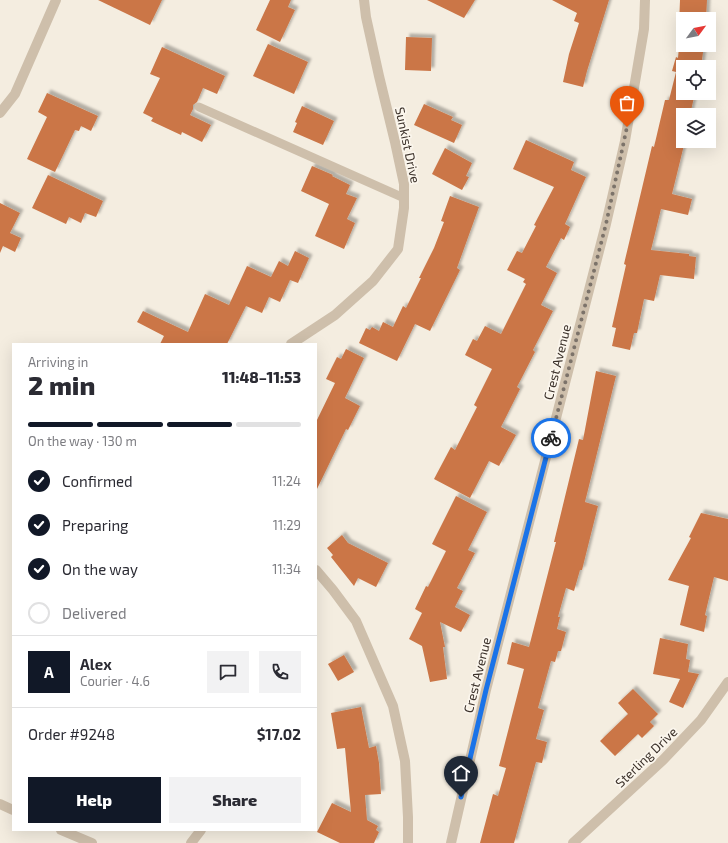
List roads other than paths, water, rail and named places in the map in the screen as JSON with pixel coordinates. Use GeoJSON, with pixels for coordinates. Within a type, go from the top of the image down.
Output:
{"type":"FeatureCollection","features":[{"type":"Feature","properties":{"kind":"street"},"geometry":{"type":"LineString","coordinates":[[0,113],[15,94],[56,0]]}},
{"type":"Feature","properties":{"kind":"street","name":"Sunkist Drive"},"geometry":{"type":"LineString","coordinates":[[293,343],[335,315],[373,281],[398,249],[404,208],[404,184],[366,17],[364,0]]}},
{"type":"Feature","properties":{"kind":"street","name":"Crest Avenue"},"geometry":{"type":"LineString","coordinates":[[451,843],[486,690],[606,224],[626,134],[644,29],[645,0]]}},
{"type":"Feature","properties":{"kind":"street"},"geometry":{"type":"LineString","coordinates":[[317,571],[356,621],[393,706],[405,761],[408,843]]}},
{"type":"Feature","properties":{"kind":"street","name":"Sterling Drive"},"geometry":{"type":"LineString","coordinates":[[573,843],[657,765],[701,720],[728,682]]}},
{"type":"Feature","properties":{"kind":"street"},"geometry":{"type":"LineString","coordinates":[[0,804],[12,810]]}},
{"type":"Feature","properties":{"kind":"street"},"geometry":{"type":"LineString","coordinates":[[63,831],[92,843]]}},
{"type":"Feature","properties":{"kind":"street"},"geometry":{"type":"LineString","coordinates":[[191,843],[200,831]]}},
{"type":"Feature","properties":{"kind":"lane"},"geometry":{"type":"LineString","coordinates":[[199,107],[404,198]]}}]}
